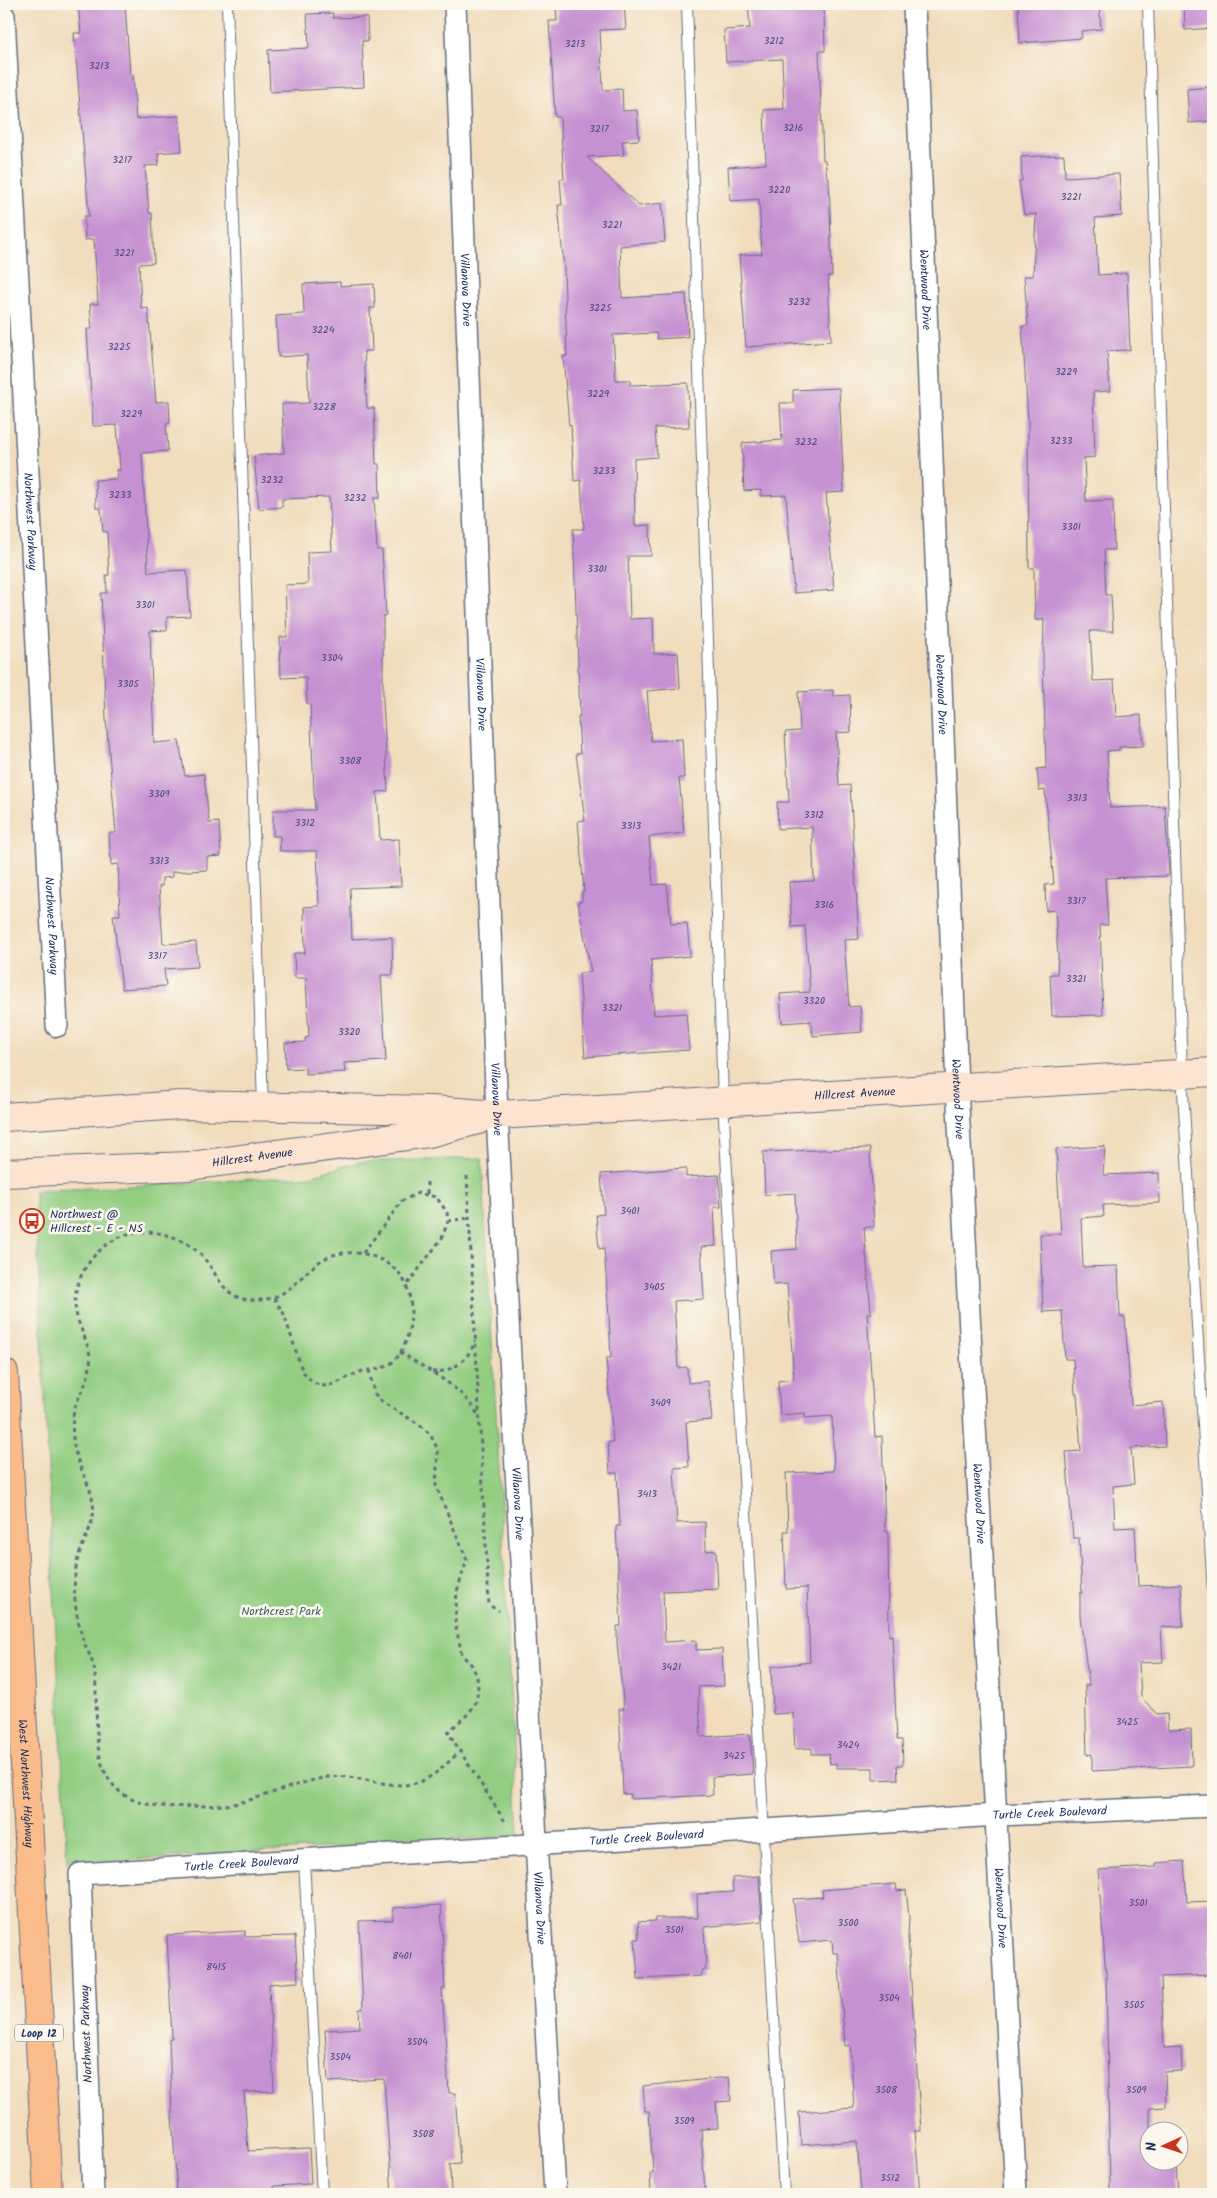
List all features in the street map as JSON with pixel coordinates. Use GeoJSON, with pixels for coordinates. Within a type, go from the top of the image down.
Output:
{"type":"FeatureCollection","features":[{"type":"Feature","properties":{"kind":"main road","name":"West Northwest Highway"},"geometry":{"type":"LineString","coordinates":[[4,1373],[48,2194]]}},
{"type":"Feature","properties":{"kind":"street","name":"Villanova Drive"},"geometry":{"type":"LineString","coordinates":[[456,4],[497,1115],[555,2194]]}},
{"type":"Feature","properties":{"kind":"street","name":"Wentwood Drive"},"geometry":{"type":"LineString","coordinates":[[914,4],[957,1087],[1016,2194]]}},
{"type":"Feature","properties":{"kind":"street","name":"Northwest Parkway"},"geometry":{"type":"LineString","coordinates":[[4,16],[57,1026]]}},
{"type":"Feature","properties":{"kind":"street","name":"Hillcrest Avenue"},"geometry":{"type":"LineString","coordinates":[[4,1117],[181,1105],[432,1110],[497,1115],[1213,1072]]}},
{"type":"Feature","properties":{"kind":"street","name":"Hillcrest Avenue"},"geometry":{"type":"LineString","coordinates":[[4,1173],[190,1166],[429,1133],[497,1115]]}},
{"type":"Feature","properties":{"kind":"street","name":"Turtle Creek Boulevard"},"geometry":{"type":"LineString","coordinates":[[80,1874],[997,1814],[1213,1806]]}},
{"type":"Feature","properties":{"kind":"street","name":"Northwest Parkway"},"geometry":{"type":"LineString","coordinates":[[80,1874],[93,2194]]}},
{"type":"Feature","properties":{"kind":"lane"},"geometry":{"type":"LineString","coordinates":[[227,4],[263,1107]]}},
{"type":"Feature","properties":{"kind":"lane"},"geometry":{"type":"LineString","coordinates":[[687,4],[723,1100],[784,2194]]}},
{"type":"Feature","properties":{"kind":"lane"},"geometry":{"type":"LineString","coordinates":[[1148,4],[1182,1074],[1213,1593]]}},
{"type":"Feature","properties":{"kind":"lane"},"geometry":{"type":"LineString","coordinates":[[304,1860],[322,2194]]}},
{"type":"Feature","properties":{"kind":"path"},"geometry":{"type":"LineString","coordinates":[[467,1176],[489,1605],[524,1627]]}},
{"type":"Feature","properties":{"kind":"path"},"geometry":{"type":"LineString","coordinates":[[427,1178],[427,1194]]}},
{"type":"Feature","properties":{"kind":"path"},"geometry":{"type":"LineString","coordinates":[[363,1253],[402,1201],[418,1193],[427,1194],[442,1203],[448,1220],[442,1238],[406,1285]]}},
{"type":"Feature","properties":{"kind":"path"},"geometry":{"type":"LineString","coordinates":[[448,1220],[469,1218]]}},
{"type":"Feature","properties":{"kind":"path"},"geometry":{"type":"LineString","coordinates":[[274,1298],[284,1314],[302,1370],[308,1378],[325,1386],[335,1385],[357,1373],[378,1370],[387,1366],[400,1352],[408,1335],[411,1316],[406,1285],[400,1273],[389,1264],[363,1253],[345,1252],[328,1256],[312,1265],[288,1290],[274,1298],[257,1300],[240,1298],[226,1289],[214,1277],[202,1256],[183,1240],[159,1232],[134,1232],[111,1241],[92,1257],[80,1278],[75,1303],[79,1327],[90,1352],[90,1367],[85,1386],[75,1404],[72,1424],[74,1449],[94,1499],[94,1516],[78,1558],[75,1605],[84,1641],[95,1668],[100,1750],[104,1768],[113,1785],[127,1798],[144,1805],[163,1807],[235,1804],[330,1776],[405,1784],[425,1780],[461,1751]]}},
{"type":"Feature","properties":{"kind":"path"},"geometry":{"type":"LineString","coordinates":[[430,1372],[442,1372],[454,1368],[472,1350],[476,1338]]}},
{"type":"Feature","properties":{"kind":"path"},"geometry":{"type":"LineString","coordinates":[[400,1352],[463,1394],[472,1403],[480,1419]]}},
{"type":"Feature","properties":{"kind":"path"},"geometry":{"type":"LineString","coordinates":[[369,1370],[374,1393],[382,1402],[402,1413],[430,1434],[438,1450],[436,1486],[467,1560],[457,1590],[455,1623],[462,1655],[471,1664],[477,1676],[478,1689],[476,1702],[469,1713],[448,1732],[509,1828],[535,1844]]}},
{"type":"Feature","properties":{"kind":"green space","name":"Northcrest Park"},"geometry":{"type":"Polygon","coordinates":[[[482,1158],[519,1836],[67,1864],[35,1191],[310,1176],[358,1162],[482,1158]]]}},
{"type":"Feature","properties":{"kind":"building"},"geometry":{"type":"Polygon","coordinates":[[[78,4],[125,4],[130,75],[133,74],[136,119],[179,116],[182,151],[158,153],[159,165],[145,166],[149,213],[152,213],[154,263],[139,264],[141,309],[148,308],[156,402],[169,401],[170,423],[166,424],[168,451],[142,453],[148,572],[187,570],[190,616],[167,617],[167,630],[150,631],[154,743],[179,741],[185,776],[204,774],[209,823],[219,822],[221,856],[207,857],[207,870],[172,872],[172,877],[162,878],[162,886],[159,886],[163,944],[196,942],[198,967],[164,969],[166,986],[122,989],[113,915],[120,915],[118,864],[111,865],[109,833],[116,833],[106,719],[101,593],[107,593],[106,575],[109,575],[107,531],[103,532],[101,508],[96,508],[95,480],[117,479],[116,470],[120,470],[117,425],[93,426],[87,329],[92,329],[90,304],[98,304],[94,239],[85,240],[84,216],[89,216],[74,33],[81,33],[78,4]]]}},
{"type":"Feature","properties":{"kind":"building"},"geometry":{"type":"Polygon","coordinates":[[[556,4],[624,4],[626,29],[600,30],[603,90],[622,89],[623,111],[637,110],[639,140],[622,141],[624,155],[587,157],[639,206],[662,203],[665,242],[620,246],[622,298],[686,294],[688,337],[657,339],[656,333],[613,335],[616,380],[630,380],[630,385],[688,383],[689,427],[655,428],[657,457],[634,459],[635,526],[650,525],[651,556],[628,556],[630,619],[653,618],[654,654],[678,653],[680,688],[647,691],[651,741],[682,739],[684,778],[679,778],[684,833],[649,837],[653,885],[667,884],[671,924],[687,923],[690,956],[651,960],[654,1015],[686,1013],[689,1050],[585,1057],[579,973],[591,972],[578,902],[582,901],[582,891],[584,891],[578,821],[585,820],[576,754],[580,753],[578,716],[580,716],[573,529],[584,529],[581,480],[574,481],[571,425],[569,425],[563,356],[567,356],[564,268],[558,205],[562,205],[560,179],[564,179],[560,117],[555,117],[549,21],[557,21],[556,4]]]}},
{"type":"Feature","properties":{"kind":"building"},"geometry":{"type":"Polygon","coordinates":[[[748,4],[821,4],[821,9],[824,9],[825,51],[819,51],[823,160],[825,160],[827,178],[829,178],[832,276],[828,276],[831,341],[746,347],[739,255],[762,254],[759,199],[730,201],[728,167],[766,164],[764,110],[784,109],[782,59],[726,62],[724,30],[750,28],[748,4]]]}},
{"type":"Feature","properties":{"kind":"building"},"geometry":{"type":"Polygon","coordinates":[[[1018,4],[1099,4],[1101,29],[1081,31],[1082,38],[1020,43],[1018,4]]]}},
{"type":"Feature","properties":{"kind":"building"},"geometry":{"type":"Polygon","coordinates":[[[1184,4],[1213,4],[1213,28],[1185,30],[1184,4]]]}},
{"type":"Feature","properties":{"kind":"building"},"geometry":{"type":"Polygon","coordinates":[[[333,13],[333,18],[367,17],[368,41],[362,41],[364,87],[270,92],[268,50],[309,48],[307,14],[333,13]]]}},
{"type":"Feature","properties":{"kind":"building"},"geometry":{"type":"Polygon","coordinates":[[[1213,87],[1213,121],[1189,123],[1187,89],[1213,87]]]}},
{"type":"Feature","properties":{"kind":"building"},"geometry":{"type":"Polygon","coordinates":[[[1064,155],[1065,177],[1119,174],[1122,216],[1095,218],[1098,275],[1127,273],[1130,350],[1107,351],[1110,391],[1093,392],[1095,457],[1084,458],[1086,501],[1113,500],[1114,550],[1104,550],[1106,595],[1111,595],[1113,631],[1090,631],[1093,681],[1114,680],[1116,717],[1141,715],[1143,746],[1119,747],[1119,750],[1107,751],[1110,808],[1165,806],[1169,876],[1105,878],[1108,925],[1100,925],[1103,1015],[1052,1016],[1050,974],[1057,974],[1058,956],[1055,910],[1046,911],[1045,885],[1054,884],[1045,790],[1039,791],[1037,769],[1046,768],[1043,661],[1044,620],[1035,620],[1034,568],[1029,568],[1028,420],[1022,326],[1028,326],[1024,276],[1033,276],[1036,214],[1024,215],[1019,181],[1022,181],[1021,157],[1064,155]]]}},
{"type":"Feature","properties":{"kind":"building"},"geometry":{"type":"Polygon","coordinates":[[[340,282],[340,286],[374,284],[375,308],[370,308],[372,351],[364,351],[367,408],[374,408],[376,464],[379,464],[380,498],[374,498],[377,550],[382,550],[386,615],[383,616],[383,700],[388,791],[377,792],[380,840],[399,839],[401,886],[350,888],[352,939],[392,937],[393,975],[381,975],[386,1061],[344,1063],[345,1072],[305,1074],[305,1068],[286,1069],[285,1043],[305,1042],[305,1038],[309,1037],[306,978],[295,978],[294,953],[305,953],[304,907],[319,906],[317,851],[280,851],[280,836],[273,836],[273,810],[315,810],[310,704],[307,704],[306,677],[281,678],[280,637],[287,637],[285,585],[308,584],[307,552],[332,551],[329,497],[282,499],[282,507],[259,509],[254,456],[284,453],[282,404],[309,403],[307,355],[278,357],[276,316],[304,314],[303,284],[340,282]]]}},
{"type":"Feature","properties":{"kind":"building"},"geometry":{"type":"Polygon","coordinates":[[[839,388],[844,492],[826,493],[834,590],[794,593],[786,495],[761,496],[761,490],[744,491],[742,443],[782,440],[780,403],[793,403],[793,390],[839,388]]]}},
{"type":"Feature","properties":{"kind":"building"},"geometry":{"type":"Polygon","coordinates":[[[833,690],[833,696],[850,695],[851,732],[836,733],[839,786],[850,785],[859,939],[844,940],[849,1007],[860,1006],[862,1032],[813,1036],[811,1021],[782,1023],[780,994],[810,992],[805,926],[792,927],[789,882],[814,881],[812,827],[778,829],[777,802],[789,802],[785,732],[800,731],[798,692],[833,690]]]}},
{"type":"Feature","properties":{"kind":"building"},"geometry":{"type":"Polygon","coordinates":[[[1105,1146],[1103,1175],[1159,1173],[1160,1203],[1103,1205],[1104,1216],[1081,1218],[1083,1267],[1118,1266],[1120,1317],[1125,1317],[1131,1405],[1163,1402],[1165,1446],[1131,1448],[1134,1484],[1113,1486],[1115,1528],[1135,1527],[1138,1586],[1181,1584],[1183,1626],[1161,1627],[1163,1662],[1139,1663],[1141,1697],[1157,1714],[1167,1713],[1168,1730],[1191,1729],[1192,1766],[1092,1771],[1092,1754],[1087,1755],[1085,1685],[1089,1685],[1080,1616],[1080,1593],[1082,1593],[1079,1538],[1073,1538],[1066,1452],[1081,1451],[1077,1394],[1075,1394],[1073,1359],[1065,1359],[1062,1311],[1043,1312],[1040,1234],[1061,1234],[1056,1149],[1105,1146]]]}},
{"type":"Feature","properties":{"kind":"building"},"geometry":{"type":"Polygon","coordinates":[[[870,1148],[874,1227],[864,1227],[871,1313],[867,1313],[875,1437],[882,1436],[885,1531],[888,1531],[889,1636],[892,1635],[897,1740],[902,1740],[903,1765],[897,1765],[898,1779],[873,1780],[873,1768],[837,1768],[836,1763],[830,1764],[829,1754],[812,1754],[812,1748],[795,1749],[793,1713],[773,1714],[771,1667],[810,1662],[807,1588],[786,1589],[784,1531],[788,1531],[786,1473],[834,1471],[832,1416],[805,1418],[805,1413],[780,1415],[778,1381],[794,1379],[787,1284],[774,1285],[771,1251],[797,1249],[795,1193],[765,1195],[763,1152],[870,1148]]]}},
{"type":"Feature","properties":{"kind":"building"},"geometry":{"type":"Polygon","coordinates":[[[686,1168],[686,1177],[719,1175],[721,1207],[714,1207],[716,1246],[701,1247],[704,1299],[674,1301],[678,1368],[687,1367],[688,1383],[708,1381],[712,1420],[686,1422],[689,1467],[674,1468],[677,1523],[705,1522],[706,1551],[716,1550],[718,1589],[663,1591],[665,1642],[696,1640],[696,1650],[722,1649],[724,1686],[698,1687],[701,1737],[750,1734],[753,1774],[712,1777],[713,1795],[631,1799],[631,1794],[623,1794],[619,1709],[624,1709],[617,1643],[617,1626],[621,1626],[616,1526],[620,1526],[617,1473],[610,1473],[608,1442],[613,1442],[606,1358],[611,1358],[609,1316],[604,1248],[599,1249],[596,1215],[604,1214],[601,1174],[686,1168]]]}},
{"type":"Feature","properties":{"kind":"building"},"geometry":{"type":"Polygon","coordinates":[[[1184,1861],[1187,1902],[1213,1901],[1213,1948],[1210,1948],[1211,1975],[1161,1977],[1164,2048],[1181,2047],[1182,2071],[1165,2072],[1166,2107],[1150,2108],[1150,2120],[1140,2120],[1140,2170],[1176,2170],[1178,2194],[1110,2194],[1106,1975],[1098,1870],[1156,1867],[1156,1863],[1184,1861]]]}},
{"type":"Feature","properties":{"kind":"building"},"geometry":{"type":"Polygon","coordinates":[[[759,1876],[762,1921],[704,1927],[706,1970],[702,1970],[702,1976],[638,1979],[635,1939],[639,1939],[638,1922],[655,1921],[655,1918],[698,1918],[697,1894],[733,1892],[732,1878],[759,1876]]]}},
{"type":"Feature","properties":{"kind":"building"},"geometry":{"type":"Polygon","coordinates":[[[896,1884],[897,1891],[906,1890],[909,1917],[908,1938],[921,2131],[915,2131],[920,2194],[861,2194],[857,2141],[801,2145],[799,2112],[854,2108],[850,2045],[845,2046],[838,1953],[833,1953],[832,1940],[799,1943],[793,1899],[823,1897],[822,1890],[896,1884]]]}},
{"type":"Feature","properties":{"kind":"building"},"geometry":{"type":"Polygon","coordinates":[[[441,1905],[445,1989],[442,1989],[449,2093],[455,2093],[460,2163],[450,2164],[451,2194],[392,2194],[384,2079],[328,2082],[325,2030],[360,2028],[359,2009],[363,2009],[359,1921],[393,1920],[393,1908],[441,1905]]]}},
{"type":"Feature","properties":{"kind":"building"},"geometry":{"type":"Polygon","coordinates":[[[245,1931],[245,1937],[295,1936],[298,1982],[269,1984],[274,2091],[244,2092],[248,2151],[309,2148],[311,2184],[274,2186],[275,2194],[177,2194],[169,2039],[172,2039],[167,1935],[245,1931]]]}},
{"type":"Feature","properties":{"kind":"building"},"geometry":{"type":"Polygon","coordinates":[[[729,2077],[731,2101],[716,2102],[718,2128],[701,2129],[705,2194],[651,2194],[650,2173],[653,2173],[649,2111],[645,2111],[643,2086],[729,2077]]]}},
{"type":"Feature","properties":{"kind":"place","name":"Northwest @ Hillcrest - E - NS"},"geometry":{"type":"Point","coordinates":[32,1221]}}]}
